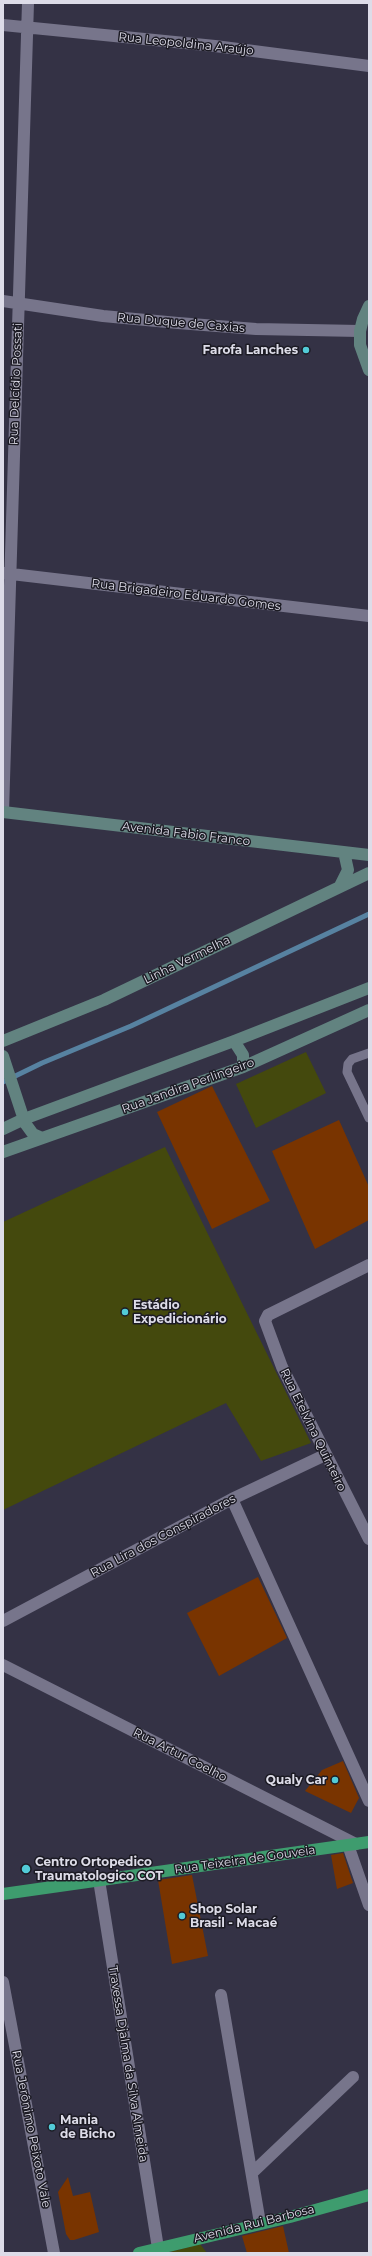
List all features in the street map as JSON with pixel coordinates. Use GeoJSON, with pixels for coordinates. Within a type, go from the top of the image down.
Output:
{"type":"FeatureCollection","features":[{"type":"Feature","properties":{"kind":"highway","name":"Rua Teixeira de Gouveia"},"geometry":{"type":"LineString","coordinates":[[3,1894],[369,1842]]}},
{"type":"Feature","properties":{"kind":"highway","name":"Avenida Rui Barbosa"},"geometry":{"type":"LineString","coordinates":[[140,2253],[369,2194]]}},
{"type":"Feature","properties":{"kind":"main road"},"geometry":{"type":"LineString","coordinates":[[369,306],[363,319],[360,332],[360,345],[369,370]]}},
{"type":"Feature","properties":{"kind":"main road","name":"Avenida Fabio Franco"},"geometry":{"type":"LineString","coordinates":[[3,812],[369,855]]}},
{"type":"Feature","properties":{"kind":"main road"},"geometry":{"type":"LineString","coordinates":[[340,886],[348,870],[344,852]]}},
{"type":"Feature","properties":{"kind":"main road","name":"Linha Vermelha"},"geometry":{"type":"LineString","coordinates":[[3,1041],[104,1000],[369,873]]}},
{"type":"Feature","properties":{"kind":"main road"},"geometry":{"type":"LineString","coordinates":[[3,1129],[24,1119],[234,1041],[369,988]]}},
{"type":"Feature","properties":{"kind":"main road","name":"Rua Jandira Perlingeiro"},"geometry":{"type":"LineString","coordinates":[[3,1152],[242,1067],[369,1010]]}},
{"type":"Feature","properties":{"kind":"main road"},"geometry":{"type":"LineString","coordinates":[[234,1041],[243,1055],[242,1067]]}},
{"type":"Feature","properties":{"kind":"main road"},"geometry":{"type":"LineString","coordinates":[[3,1056],[24,1119],[29,1129],[42,1138]]}},
{"type":"Feature","properties":{"kind":"street","name":"Rua Delcídio Possati"},"geometry":{"type":"LineString","coordinates":[[3,812],[8,439],[18,303],[28,3]]}},
{"type":"Feature","properties":{"kind":"street","name":"Rua Leopoldina Araújo"},"geometry":{"type":"LineString","coordinates":[[3,25],[215,46],[369,66]]}},
{"type":"Feature","properties":{"kind":"street","name":"Rua Duque de Caxias"},"geometry":{"type":"LineString","coordinates":[[3,301],[103,316],[178,323],[256,329],[360,332]]}},
{"type":"Feature","properties":{"kind":"street","name":"Rua Brigadeiro Eduardo Gomes"},"geometry":{"type":"LineString","coordinates":[[6,574],[369,616]]}},
{"type":"Feature","properties":{"kind":"street","name":"Rua Etelvina Quinteiro"},"geometry":{"type":"LineString","coordinates":[[369,1265],[268,1315],[266,1318],[266,1326],[282,1367],[325,1455],[369,1539]]}},
{"type":"Feature","properties":{"kind":"street","name":"Rua Lira dos Conspiradores"},"geometry":{"type":"LineString","coordinates":[[3,1621],[232,1499],[325,1455]]}},
{"type":"Feature","properties":{"kind":"street"},"geometry":{"type":"LineString","coordinates":[[232,1499],[369,1801]]}},
{"type":"Feature","properties":{"kind":"street","name":"Rua Artur Coelho"},"geometry":{"type":"LineString","coordinates":[[3,1665],[352,1844]]}},
{"type":"Feature","properties":{"kind":"street"},"geometry":{"type":"LineString","coordinates":[[352,1844],[369,1905]]}},
{"type":"Feature","properties":{"kind":"street","name":"Travessa Djalma da Silva Almeida"},"geometry":{"type":"LineString","coordinates":[[99,1880],[158,2248]]}},
{"type":"Feature","properties":{"kind":"street","name":"Rua Jerônimo Peixoto Vale"},"geometry":{"type":"LineString","coordinates":[[3,1982],[54,2253]]}},
{"type":"Feature","properties":{"kind":"street"},"geometry":{"type":"LineString","coordinates":[[221,1995],[260,2223]]}},
{"type":"Feature","properties":{"kind":"street"},"geometry":{"type":"LineString","coordinates":[[252,2173],[354,2077]]}},
{"type":"Feature","properties":{"kind":"lane"},"geometry":{"type":"LineString","coordinates":[[369,1053],[352,1059],[348,1064],[347,1072],[369,1118]]}},
{"type":"Feature","properties":{"kind":"green space"},"geometry":{"type":"Polygon","coordinates":[[[306,1052],[326,1093],[256,1128],[236,1084],[306,1052]]]}},
{"type":"Feature","properties":{"kind":"green space","name":"Estádio Expedicionário"},"geometry":{"type":"Polygon","coordinates":[[[165,1147],[311,1443],[261,1461],[226,1403],[3,1510],[3,1222],[165,1147]]]}},
{"type":"Feature","properties":{"kind":"green space"},"geometry":{"type":"Polygon","coordinates":[[[200,2244],[207,2253],[166,2253],[200,2244]]]}},
{"type":"Feature","properties":{"kind":"building"},"geometry":{"type":"Polygon","coordinates":[[[212,1086],[270,1201],[212,1229],[157,1112],[212,1086]]]}},
{"type":"Feature","properties":{"kind":"building"},"geometry":{"type":"Polygon","coordinates":[[[339,1120],[369,1187],[369,1220],[315,1249],[272,1151],[339,1120]]]}},
{"type":"Feature","properties":{"kind":"building"},"geometry":{"type":"Polygon","coordinates":[[[258,1577],[287,1638],[219,1676],[187,1613],[258,1577]]]}},
{"type":"Feature","properties":{"kind":"building","name":"Qualy Car"},"geometry":{"type":"Polygon","coordinates":[[[343,1761],[359,1798],[351,1813],[305,1791],[322,1770],[343,1761]]]}},
{"type":"Feature","properties":{"kind":"building"},"geometry":{"type":"Polygon","coordinates":[[[343,1853],[353,1883],[337,1889],[331,1855],[343,1853]]]}},
{"type":"Feature","properties":{"kind":"building","name":"Shop Solar Brasil - Macaé"},"geometry":{"type":"Polygon","coordinates":[[[192,1875],[208,1956],[172,1964],[158,1880],[192,1875]]]}},
{"type":"Feature","properties":{"kind":"building"},"geometry":{"type":"Polygon","coordinates":[[[68,2177],[73,2196],[90,2192],[99,2232],[74,2240],[70,2240],[66,2234],[58,2192],[68,2177]]]}},
{"type":"Feature","properties":{"kind":"building"},"geometry":{"type":"Polygon","coordinates":[[[283,2226],[289,2253],[247,2253],[242,2236],[283,2226]]]}},
{"type":"Feature","properties":{"kind":"waterway"},"geometry":{"type":"LineString","coordinates":[[3,1082],[42,1063],[131,1026],[369,914]]}},
{"type":"Feature","properties":{"kind":"place","name":"Farofa Lanches"},"geometry":{"type":"Point","coordinates":[306,350]}},
{"type":"Feature","properties":{"kind":"place","name":"Estádio Expedicionário"},"geometry":{"type":"Point","coordinates":[125,1312]}},
{"type":"Feature","properties":{"kind":"place","name":"Qualy Car"},"geometry":{"type":"Point","coordinates":[335,1780]}},
{"type":"Feature","properties":{"kind":"place","name":"Centro Ortopedico Traumatologico COT"},"geometry":{"type":"Point","coordinates":[26,1869]}},
{"type":"Feature","properties":{"kind":"place","name":"Shop Solar Brasil - Macaé"},"geometry":{"type":"Point","coordinates":[182,1916]}},
{"type":"Feature","properties":{"kind":"place","name":"Mania de Bicho"},"geometry":{"type":"Point","coordinates":[52,2127]}}]}
